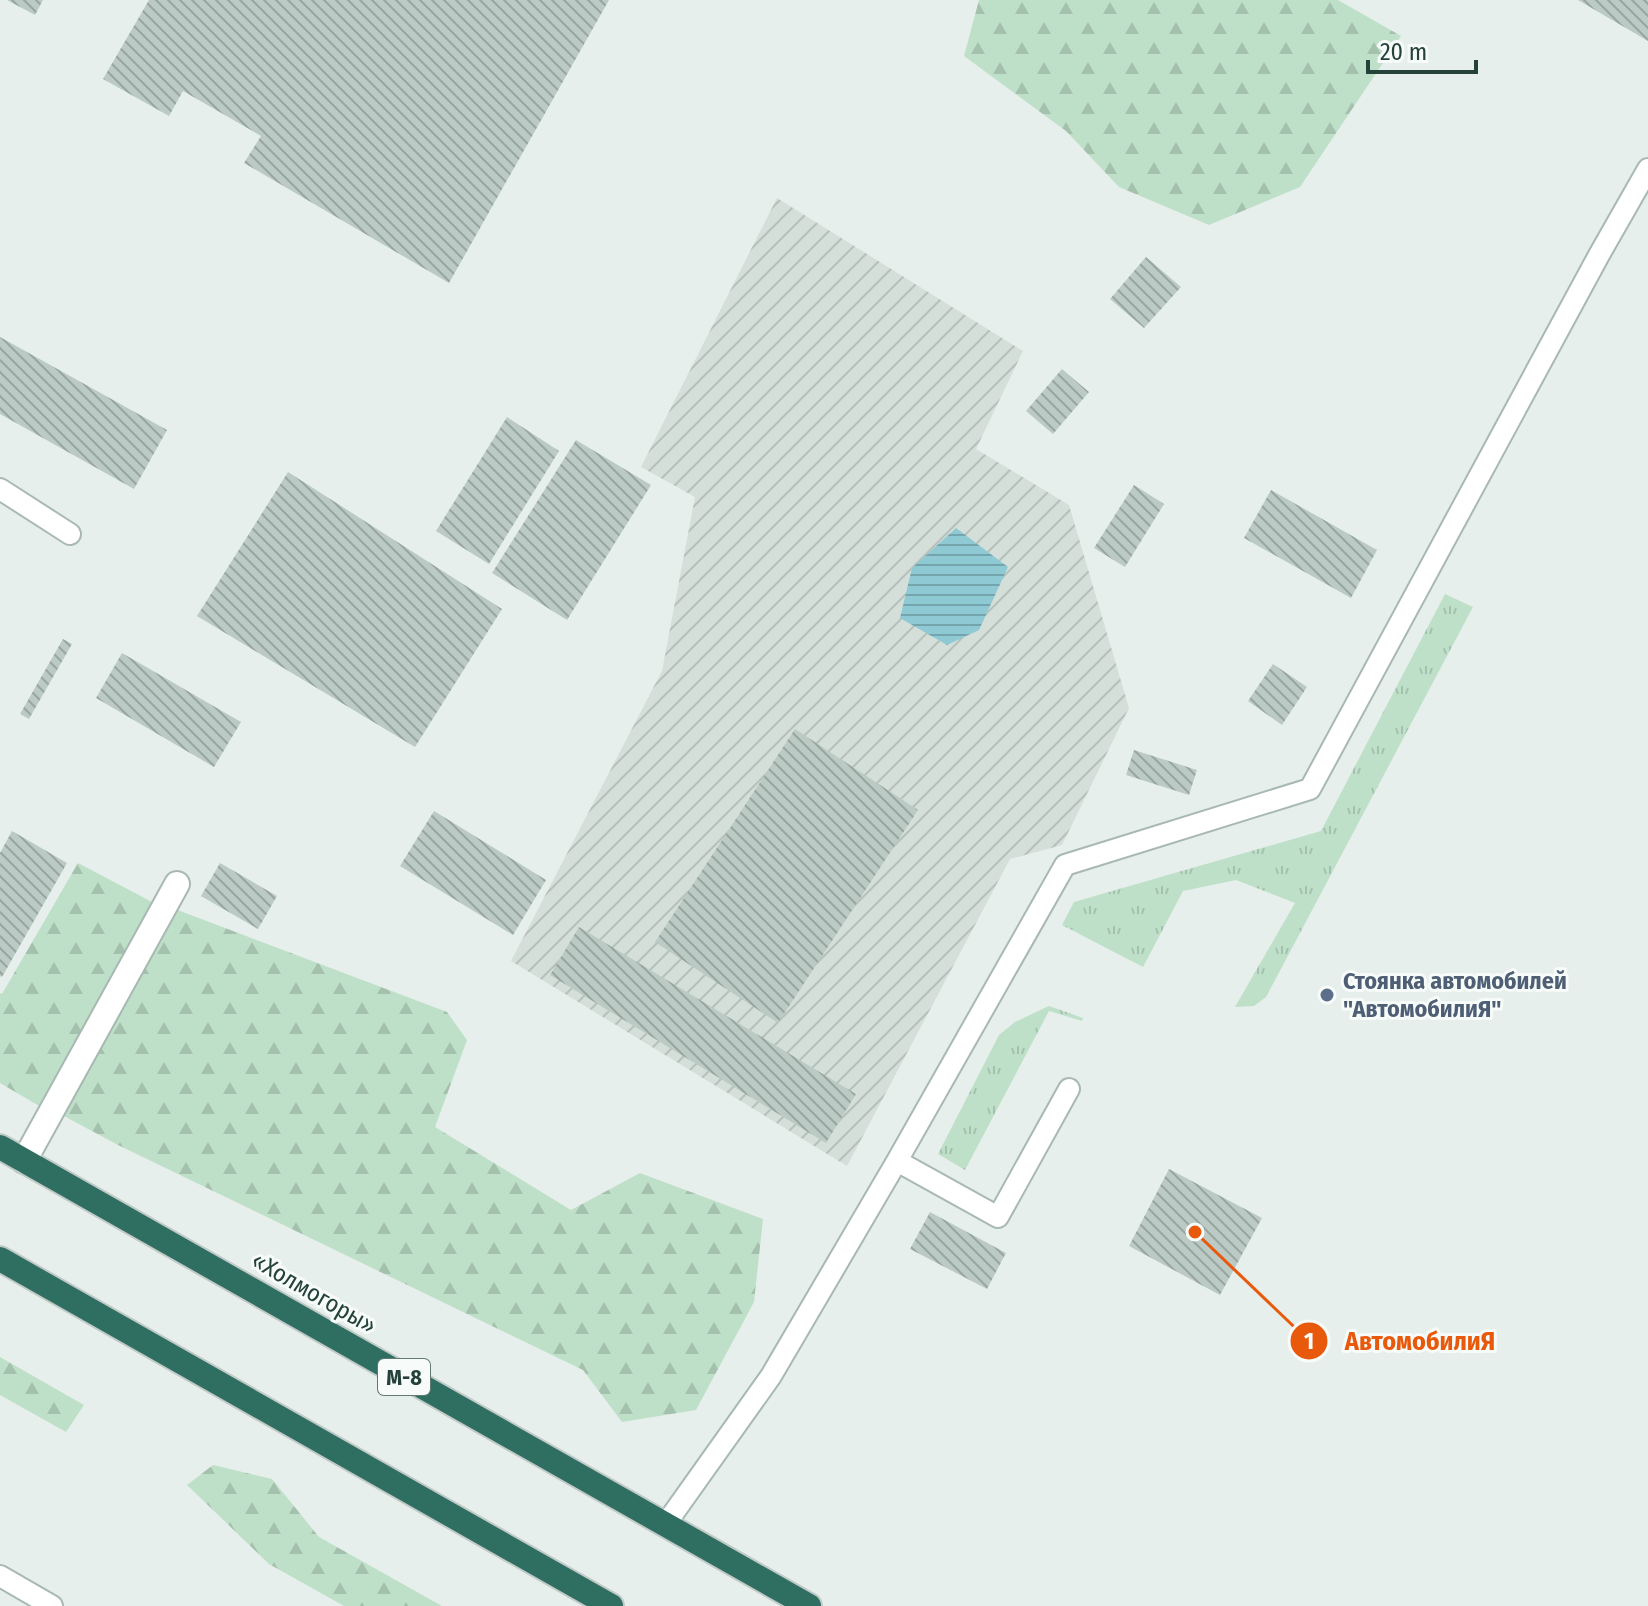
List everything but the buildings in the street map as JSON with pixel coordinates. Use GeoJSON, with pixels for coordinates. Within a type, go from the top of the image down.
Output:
{"type":"FeatureCollection","features":[{"type":"Feature","properties":{"kind":"highway","name":"«Холмогоры»"},"geometry":{"type":"LineString","coordinates":[[0,1147],[809,1606]]}},
{"type":"Feature","properties":{"kind":"highway"},"geometry":{"type":"LineString","coordinates":[[0,1259],[611,1606]]}},
{"type":"Feature","properties":{"kind":"street"},"geometry":{"type":"LineString","coordinates":[[24,1161],[177,884]]}},
{"type":"Feature","properties":{"kind":"lane"},"geometry":{"type":"LineString","coordinates":[[665,1525],[771,1376],[1065,865],[1310,789],[1648,169]]}},
{"type":"Feature","properties":{"kind":"lane"},"geometry":{"type":"LineString","coordinates":[[0,489],[70,534]]}},
{"type":"Feature","properties":{"kind":"lane"},"geometry":{"type":"LineString","coordinates":[[897,1161],[998,1217],[1069,1089]]}},
{"type":"Feature","properties":{"kind":"lane"},"geometry":{"type":"LineString","coordinates":[[0,1576],[52,1606]]}},
{"type":"Feature","properties":{"kind":"shaded area"},"geometry":{"type":"Polygon","coordinates":[[[777,198],[1023,351],[976,449],[1069,505],[1129,708],[1062,845],[1010,859],[847,1166],[511,961],[662,671],[695,497],[641,467],[777,198]]]}},
{"type":"Feature","properties":{"kind":"green space"},"geometry":{"type":"Polygon","coordinates":[[[979,0],[1338,0],[1401,36],[1300,187],[1209,225],[1119,187],[1066,131],[964,56],[979,0]]]}},
{"type":"Feature","properties":{"kind":"green space"},"geometry":{"type":"Polygon","coordinates":[[[1445,594],[1473,607],[1266,997],[1254,1006],[1235,1007],[1295,903],[1236,880],[1183,891],[1143,967],[1062,925],[1074,902],[1321,831],[1445,594]]]}},
{"type":"Feature","properties":{"kind":"green space"},"geometry":{"type":"Polygon","coordinates":[[[78,863],[152,902],[41,1107],[0,1083],[0,993],[78,863]]]}},
{"type":"Feature","properties":{"kind":"green space"},"geometry":{"type":"Polygon","coordinates":[[[175,909],[447,1012],[467,1040],[435,1127],[571,1210],[640,1173],[763,1219],[754,1302],[696,1410],[622,1422],[583,1370],[64,1116],[175,909]]]}},
{"type":"Feature","properties":{"kind":"green space"},"geometry":{"type":"Polygon","coordinates":[[[1049,1006],[1083,1018],[1082,1021],[1049,1011],[965,1170],[938,1154],[999,1035],[1015,1022],[1049,1006]]]}},
{"type":"Feature","properties":{"kind":"green space"},"geometry":{"type":"Polygon","coordinates":[[[0,1357],[84,1405],[66,1432],[0,1395],[0,1357]]]}},
{"type":"Feature","properties":{"kind":"green space"},"geometry":{"type":"Polygon","coordinates":[[[213,1465],[272,1479],[319,1537],[442,1606],[344,1606],[269,1564],[187,1485],[213,1465]]]}},
{"type":"Feature","properties":{"kind":"water"},"geometry":{"type":"Polygon","coordinates":[[[956,528],[1008,567],[979,630],[947,645],[900,618],[912,568],[956,528]]]}},
{"type":"Feature","properties":{"kind":"place","name":"Стоянка автомобилей \"АвтомобилиЯ\""},"geometry":{"type":"Point","coordinates":[1327,995]}},
{"type":"Feature","properties":{"kind":"place","name":"АвтомобилиЯ"},"geometry":{"type":"Point","coordinates":[1195,1232]}}]}
